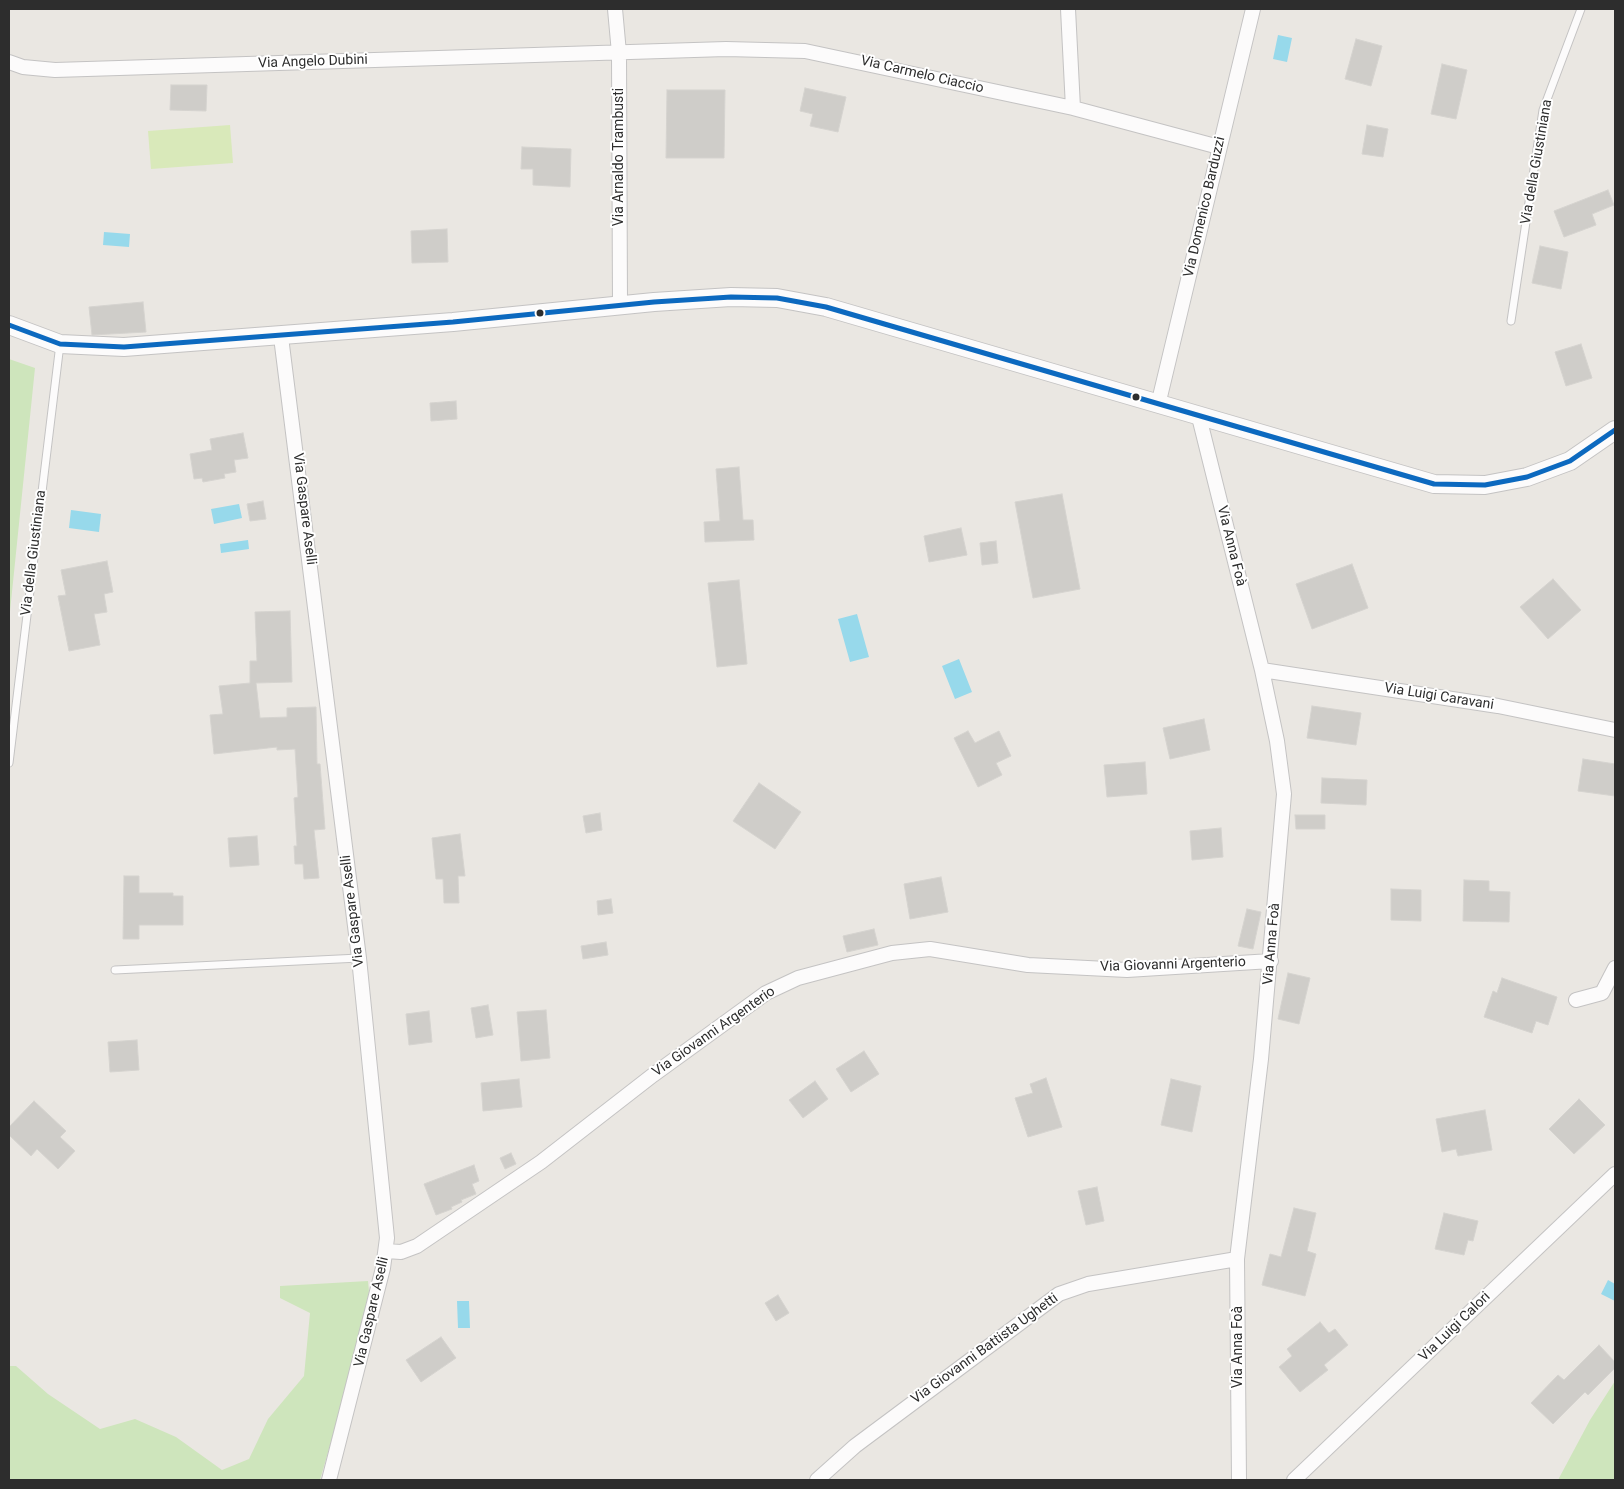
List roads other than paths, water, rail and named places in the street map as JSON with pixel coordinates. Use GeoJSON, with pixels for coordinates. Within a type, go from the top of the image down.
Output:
{"type":"FeatureCollection","features":[{"type":"Feature","properties":{"kind":"street","name":"Via Arnaldo Trambusti"},"geometry":{"type":"LineString","coordinates":[[616,9],[619,53],[620,306]]}},
{"type":"Feature","properties":{"kind":"street"},"geometry":{"type":"LineString","coordinates":[[1068,9],[1073,108]]}},
{"type":"Feature","properties":{"kind":"street","name":"Via Domenico Barduzzi"},"geometry":{"type":"LineString","coordinates":[[1158,405],[1253,9]]}},
{"type":"Feature","properties":{"kind":"street","name":"Via Carmelo Ciaccio"},"geometry":{"type":"LineString","coordinates":[[619,53],[726,49],[805,50],[1073,108],[1219,147]]}},
{"type":"Feature","properties":{"kind":"street","name":"Via Angelo Dubini"},"geometry":{"type":"LineString","coordinates":[[9,62],[23,67],[54,70],[619,53]]}},
{"type":"Feature","properties":{"kind":"street"},"geometry":{"type":"LineString","coordinates":[[9,325],[60,344],[124,347],[281,336],[731,297],[800,302],[826,307],[1422,482],[1464,486],[1504,482],[1556,467],[1597,444],[1615,430]]}},
{"type":"Feature","properties":{"kind":"street","name":"Via Gaspare Aselli"},"geometry":{"type":"LineString","coordinates":[[281,336],[359,958],[386,1222],[386,1251],[356,1378],[329,1480]]}},
{"type":"Feature","properties":{"kind":"street","name":"Via Anna Foà"},"geometry":{"type":"LineString","coordinates":[[1199,417],[1262,670],[1277,741],[1284,794],[1271,961],[1237,1259],[1239,1480]]}},
{"type":"Feature","properties":{"kind":"street","name":"Via Luigi Caravani"},"geometry":{"type":"LineString","coordinates":[[1262,670],[1498,706],[1615,730]]}},
{"type":"Feature","properties":{"kind":"street","name":"Via Giovanni Argenterio"},"geometry":{"type":"LineString","coordinates":[[386,1251],[405,1251],[417,1246],[541,1162],[653,1075],[766,993],[798,978],[892,953],[915,950],[942,950],[1028,966],[1127,970],[1271,961]]}},
{"type":"Feature","properties":{"kind":"street"},"geometry":{"type":"LineString","coordinates":[[1576,1000],[1602,993],[1615,968]]}},
{"type":"Feature","properties":{"kind":"street","name":"Via Luigi Calori"},"geometry":{"type":"LineString","coordinates":[[1294,1480],[1615,1174]]}},
{"type":"Feature","properties":{"kind":"street","name":"Via Giovanni Battista Ughetti"},"geometry":{"type":"LineString","coordinates":[[816,1480],[855,1446],[1059,1294],[1088,1284],[1237,1259]]}},
{"type":"Feature","properties":{"kind":"lane","name":"Via della Giustiniana"},"geometry":{"type":"LineString","coordinates":[[1511,321],[1544,110],[1581,9]]}},
{"type":"Feature","properties":{"kind":"lane","name":"Via della Giustiniana"},"geometry":{"type":"LineString","coordinates":[[9,763],[60,344]]}},
{"type":"Feature","properties":{"kind":"lane"},"geometry":{"type":"LineString","coordinates":[[115,970],[359,958]]}},
{"type":"Feature","properties":{"kind":"water"},"geometry":{"type":"Polygon","coordinates":[[[1278,35],[1292,38],[1287,62],[1273,59],[1278,35]]]}},
{"type":"Feature","properties":{"kind":"water"},"geometry":{"type":"Polygon","coordinates":[[[104,232],[130,234],[129,247],[103,245],[104,232]]]}},
{"type":"Feature","properties":{"kind":"water"},"geometry":{"type":"Polygon","coordinates":[[[239,504],[242,518],[214,524],[211,509],[239,504]]]}},
{"type":"Feature","properties":{"kind":"water"},"geometry":{"type":"Polygon","coordinates":[[[71,510],[101,514],[99,532],[69,528],[71,510]]]}},
{"type":"Feature","properties":{"kind":"water"},"geometry":{"type":"Polygon","coordinates":[[[248,540],[249,549],[221,553],[220,544],[248,540]]]}},
{"type":"Feature","properties":{"kind":"water"},"geometry":{"type":"Polygon","coordinates":[[[857,614],[869,657],[850,662],[838,619],[857,614]]]}},
{"type":"Feature","properties":{"kind":"water"},"geometry":{"type":"Polygon","coordinates":[[[959,659],[972,692],[955,699],[942,666],[959,659]]]}},
{"type":"Feature","properties":{"kind":"water"},"geometry":{"type":"Polygon","coordinates":[[[1608,1280],[1615,1284],[1615,1301],[1601,1294],[1608,1280]]]}},
{"type":"Feature","properties":{"kind":"water"},"geometry":{"type":"Polygon","coordinates":[[[457,1301],[469,1301],[470,1328],[458,1328],[457,1301]]]}}]}
